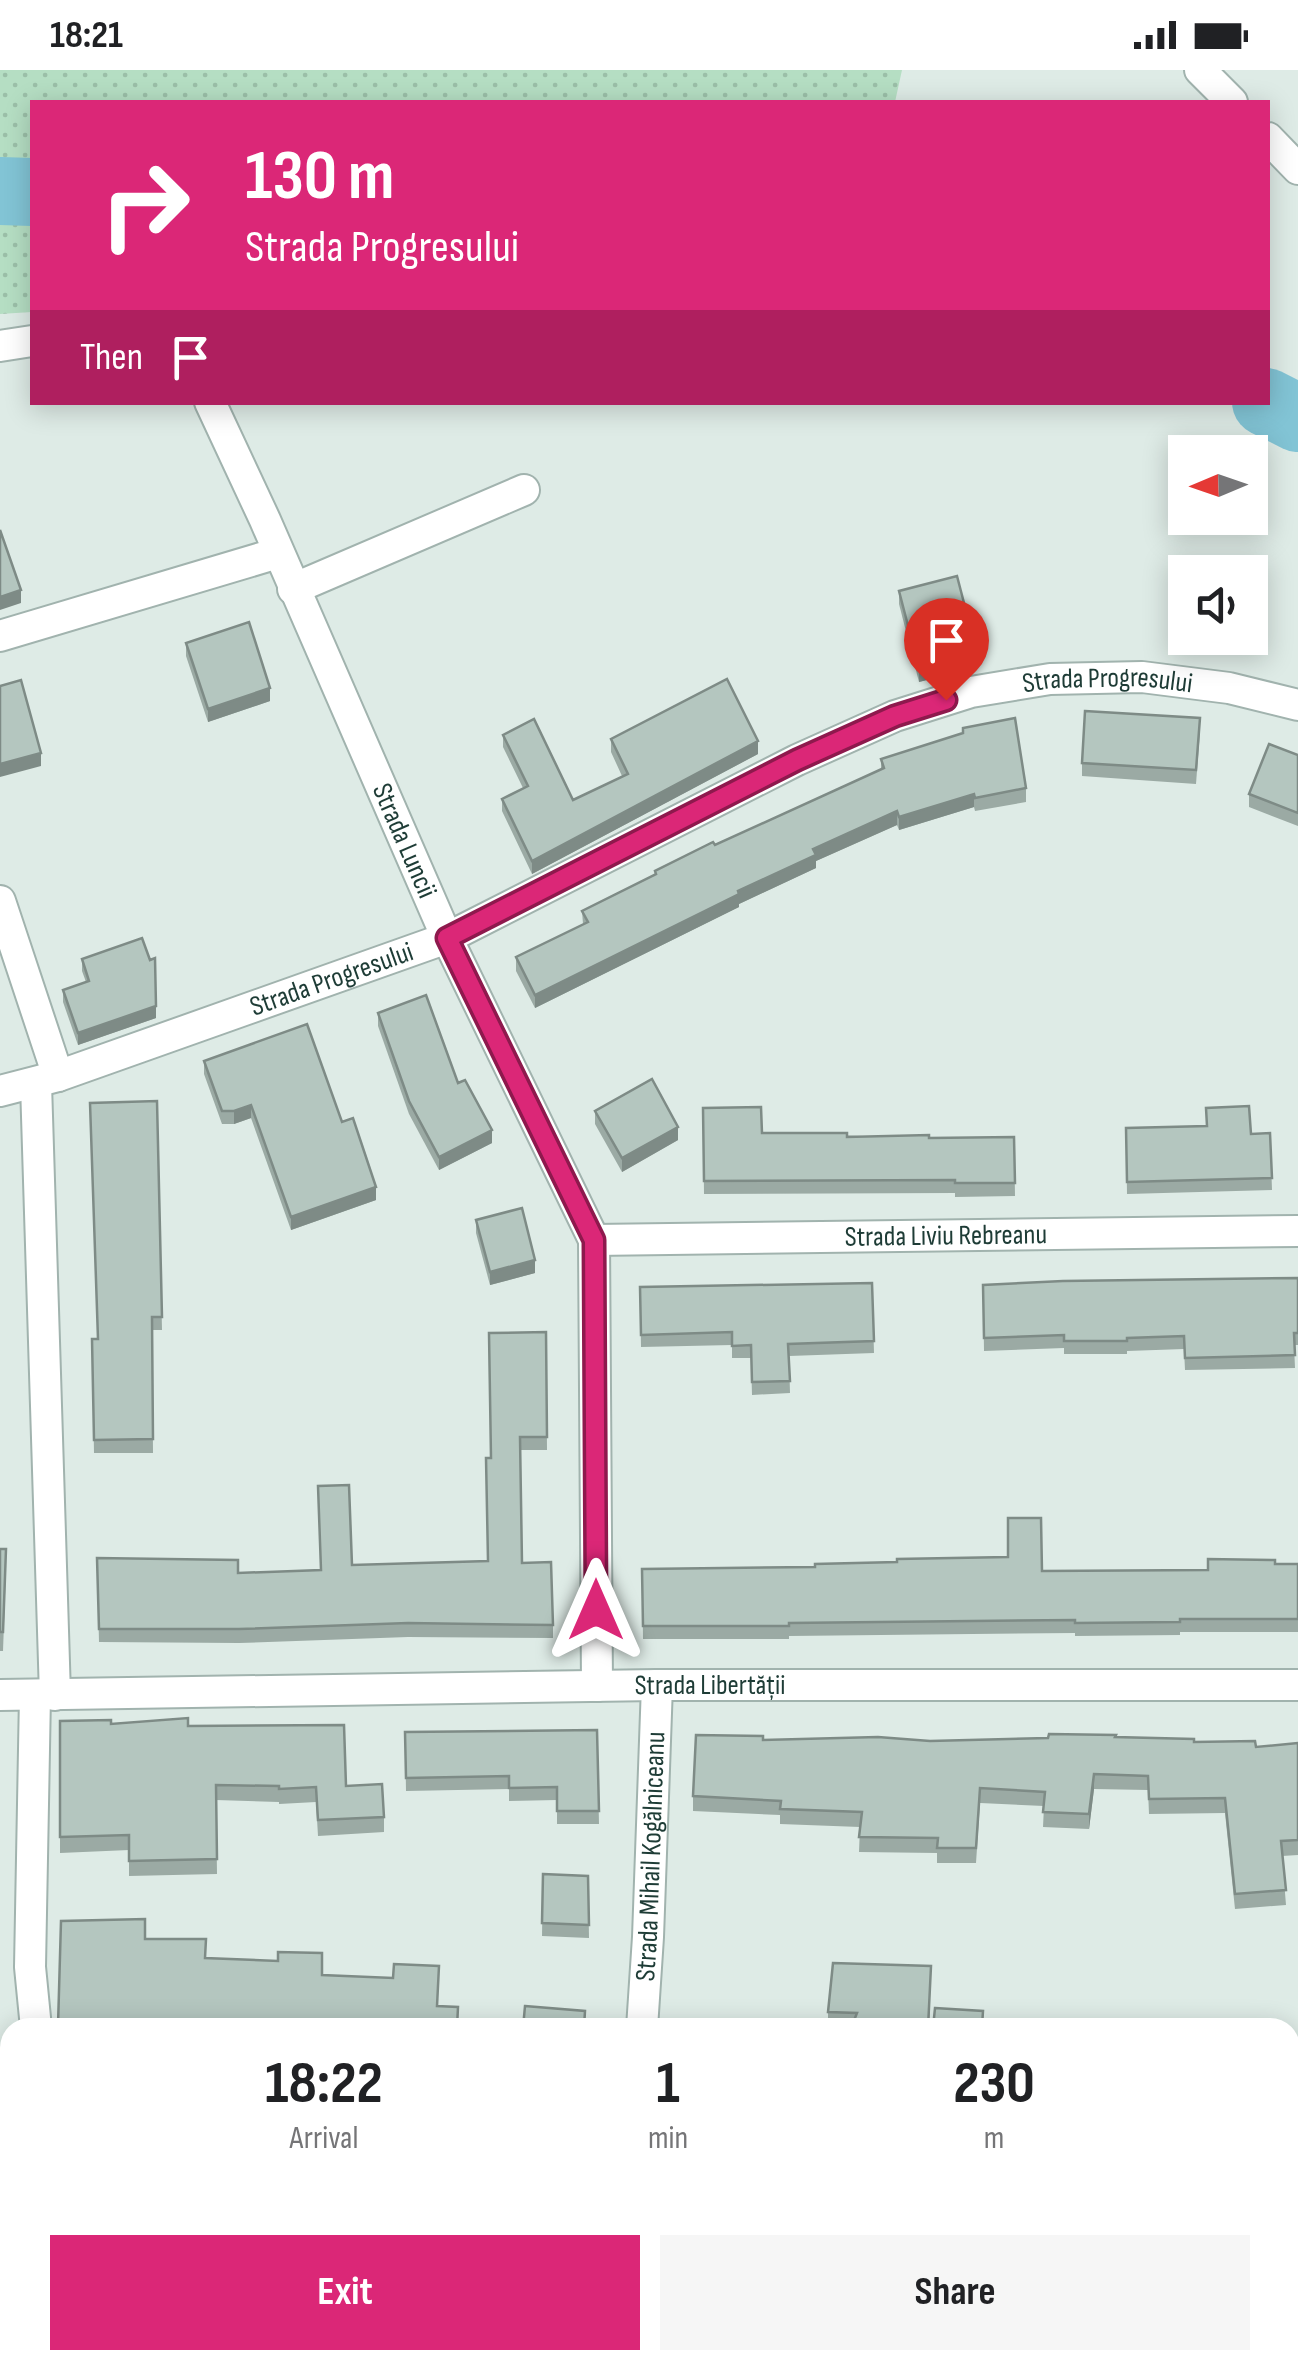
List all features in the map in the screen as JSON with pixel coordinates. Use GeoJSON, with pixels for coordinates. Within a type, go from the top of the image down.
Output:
{"type":"FeatureCollection","features":[{"type":"Feature","properties":{"kind":"street"},"geometry":{"type":"LineString","coordinates":[[1200,70],[1230,100]]}},
{"type":"Feature","properties":{"kind":"street"},"geometry":{"type":"LineString","coordinates":[[1270,140],[1298,170]]}},
{"type":"Feature","properties":{"kind":"street"},"geometry":{"type":"LineString","coordinates":[[0,346],[30,341]]}},
{"type":"Feature","properties":{"kind":"street","name":"Strada Luncii"},"geometry":{"type":"LineString","coordinates":[[211,405],[447,938],[594,1240],[596,1686]]}},
{"type":"Feature","properties":{"kind":"street"},"geometry":{"type":"LineString","coordinates":[[293,589],[524,490]]}},
{"type":"Feature","properties":{"kind":"street"},"geometry":{"type":"LineString","coordinates":[[0,636],[278,552]]}},
{"type":"Feature","properties":{"kind":"street","name":"Strada Progresului"},"geometry":{"type":"LineString","coordinates":[[0,1091],[47,1080],[447,938],[797,760],[895,716],[972,692],[1050,679],[1142,678],[1229,688],[1298,705]]}},
{"type":"Feature","properties":{"kind":"street"},"geometry":{"type":"LineString","coordinates":[[0,901],[47,1080],[45,1695],[30,1967],[35,2018]]}},
{"type":"Feature","properties":{"kind":"street","name":"Strada Liviu Rebreanu"},"geometry":{"type":"LineString","coordinates":[[594,1240],[1298,1231]]}},
{"type":"Feature","properties":{"kind":"street","name":"Strada Libertății"},"geometry":{"type":"LineString","coordinates":[[0,1695],[657,1684],[1298,1684]]}},
{"type":"Feature","properties":{"kind":"street","name":"Strada Mihail Kogălniceanu"},"geometry":{"type":"LineString","coordinates":[[642,2018],[657,1684]]}},
{"type":"Feature","properties":{"kind":"green space"},"geometry":{"type":"Polygon","coordinates":[[[0,70],[902,70],[895,100],[30,100],[30,312],[0,314],[0,70]]]}},
{"type":"Feature","properties":{"kind":"building"},"geometry":{"type":"Polygon","coordinates":[[[0,530],[21,590],[0,597],[0,530]]]}},
{"type":"Feature","properties":{"kind":"building"},"geometry":{"type":"Polygon","coordinates":[[[957,576],[977,653],[919,668],[899,591],[957,576]]]}},
{"type":"Feature","properties":{"kind":"building"},"geometry":{"type":"Polygon","coordinates":[[[249,622],[270,688],[208,709],[186,643],[249,622]]]}},
{"type":"Feature","properties":{"kind":"building"},"geometry":{"type":"Polygon","coordinates":[[[727,679],[758,741],[532,861],[502,799],[528,786],[503,735],[534,719],[573,800],[628,774],[611,739],[727,679]]]}},
{"type":"Feature","properties":{"kind":"building"},"geometry":{"type":"Polygon","coordinates":[[[21,680],[41,753],[0,764],[0,686],[21,680]]]}},
{"type":"Feature","properties":{"kind":"building"},"geometry":{"type":"Polygon","coordinates":[[[1085,711],[1200,718],[1196,770],[1082,763],[1085,711]]]}},
{"type":"Feature","properties":{"kind":"building"},"geometry":{"type":"Polygon","coordinates":[[[1015,718],[1026,788],[975,798],[974,794],[899,817],[897,811],[813,849],[816,855],[535,995],[516,957],[588,922],[582,911],[713,842],[715,845],[884,768],[881,759],[963,733],[963,728],[1015,718]]]}},
{"type":"Feature","properties":{"kind":"building"},"geometry":{"type":"Polygon","coordinates":[[[1269,744],[1298,755],[1298,813],[1249,794],[1269,744]]]}},
{"type":"Feature","properties":{"kind":"building"},"geometry":{"type":"Polygon","coordinates":[[[142,938],[150,960],[155,958],[156,1006],[78,1033],[63,990],[89,981],[82,959],[142,938]]]}},
{"type":"Feature","properties":{"kind":"building"},"geometry":{"type":"Polygon","coordinates":[[[426,995],[458,1083],[465,1080],[492,1130],[439,1157],[409,1101],[378,1013],[426,995]]]}},
{"type":"Feature","properties":{"kind":"building"},"geometry":{"type":"Polygon","coordinates":[[[307,1024],[342,1122],[353,1118],[376,1187],[291,1217],[251,1105],[222,1111],[204,1061],[307,1024]]]}},
{"type":"Feature","properties":{"kind":"building"},"geometry":{"type":"Polygon","coordinates":[[[652,1079],[678,1127],[622,1158],[595,1111],[652,1079]]]}},
{"type":"Feature","properties":{"kind":"building"},"geometry":{"type":"Polygon","coordinates":[[[157,1101],[162,1317],[152,1317],[153,1439],[94,1440],[92,1339],[98,1339],[90,1103],[157,1101]]]}},
{"type":"Feature","properties":{"kind":"building"},"geometry":{"type":"Polygon","coordinates":[[[1249,1106],[1251,1134],[1270,1133],[1272,1178],[1127,1182],[1126,1128],[1207,1126],[1206,1108],[1249,1106]]]}},
{"type":"Feature","properties":{"kind":"building"},"geometry":{"type":"Polygon","coordinates":[[[761,1107],[762,1133],[1014,1137],[1015,1183],[704,1181],[703,1108],[761,1107]]]}},
{"type":"Feature","properties":{"kind":"building"},"geometry":{"type":"Polygon","coordinates":[[[522,1208],[535,1260],[490,1272],[476,1220],[522,1208]]]}},
{"type":"Feature","properties":{"kind":"building"},"geometry":{"type":"Polygon","coordinates":[[[1298,1278],[1295,1355],[1185,1358],[1184,1336],[1127,1341],[1064,1341],[1064,1335],[984,1338],[983,1285],[1298,1278]]]}},
{"type":"Feature","properties":{"kind":"building"},"geometry":{"type":"Polygon","coordinates":[[[872,1283],[874,1341],[788,1344],[790,1381],[752,1382],[751,1345],[732,1346],[732,1332],[641,1335],[640,1287],[872,1283]]]}},
{"type":"Feature","properties":{"kind":"building"},"geometry":{"type":"Polygon","coordinates":[[[546,1332],[547,1437],[520,1437],[522,1563],[551,1562],[553,1625],[408,1623],[99,1629],[97,1558],[238,1560],[238,1573],[321,1570],[318,1486],[349,1485],[352,1565],[488,1561],[489,1333],[546,1332]]]}},
{"type":"Feature","properties":{"kind":"building"},"geometry":{"type":"Polygon","coordinates":[[[1008,1518],[1041,1518],[1042,1571],[1208,1570],[1208,1559],[1298,1564],[1298,1619],[643,1626],[642,1569],[815,1567],[897,1559],[1008,1557],[1008,1518]]]}},
{"type":"Feature","properties":{"kind":"building"},"geometry":{"type":"Polygon","coordinates":[[[0,1549],[6,1549],[3,1632],[0,1632],[0,1549]]]}},
{"type":"Feature","properties":{"kind":"building"},"geometry":{"type":"Polygon","coordinates":[[[188,1718],[188,1726],[344,1725],[346,1786],[382,1784],[384,1817],[318,1820],[316,1787],[216,1785],[217,1859],[129,1861],[129,1835],[60,1837],[60,1721],[111,1720],[111,1724],[188,1718]]]}},
{"type":"Feature","properties":{"kind":"building"},"geometry":{"type":"Polygon","coordinates":[[[597,1730],[599,1811],[557,1811],[557,1787],[509,1788],[509,1776],[406,1778],[405,1732],[597,1730]]]}},
{"type":"Feature","properties":{"kind":"building"},"geometry":{"type":"Polygon","coordinates":[[[1049,1734],[1194,1742],[1255,1741],[1256,1747],[1298,1743],[1298,1840],[1281,1841],[1286,1890],[1235,1894],[1225,1798],[1149,1799],[1148,1776],[1094,1774],[1089,1814],[1043,1812],[1045,1792],[980,1788],[976,1848],[937,1848],[938,1838],[859,1837],[862,1812],[780,1809],[781,1801],[693,1796],[696,1735],[763,1736],[763,1740],[878,1737],[930,1741],[1048,1738],[1049,1734]]]}},
{"type":"Feature","properties":{"kind":"building"},"geometry":{"type":"Polygon","coordinates":[[[543,1874],[588,1876],[589,1925],[542,1923],[543,1874]]]}},
{"type":"Feature","properties":{"kind":"building"},"geometry":{"type":"Polygon","coordinates":[[[145,1919],[145,1939],[206,1939],[205,1958],[278,1961],[278,1952],[322,1953],[322,1975],[393,1978],[394,1964],[439,1966],[437,2006],[458,2007],[457,2018],[58,2018],[61,1921],[145,1919]]]}},
{"type":"Feature","properties":{"kind":"building"},"geometry":{"type":"Polygon","coordinates":[[[833,1963],[931,1966],[928,2018],[855,2018],[857,2013],[828,2012],[833,1963]]]}},
{"type":"Feature","properties":{"kind":"building"},"geometry":{"type":"Polygon","coordinates":[[[525,2006],[585,2011],[585,2018],[524,2018],[525,2006]]]}},
{"type":"Feature","properties":{"kind":"building"},"geometry":{"type":"Polygon","coordinates":[[[935,2008],[983,2011],[983,2018],[934,2018],[935,2008]]]}},
{"type":"Feature","properties":{"kind":"waterway"},"geometry":{"type":"LineString","coordinates":[[0,191],[30,192]]}},
{"type":"Feature","properties":{"kind":"waterway"},"geometry":{"type":"LineString","coordinates":[[1270,404],[1298,418]]}},
{"type":"Feature","properties":{"kind":"route"},"geometry":{"type":"LineString","coordinates":[[596,1610],[594,1240],[447,938],[797,760],[895,716],[946,700]]}}]}
